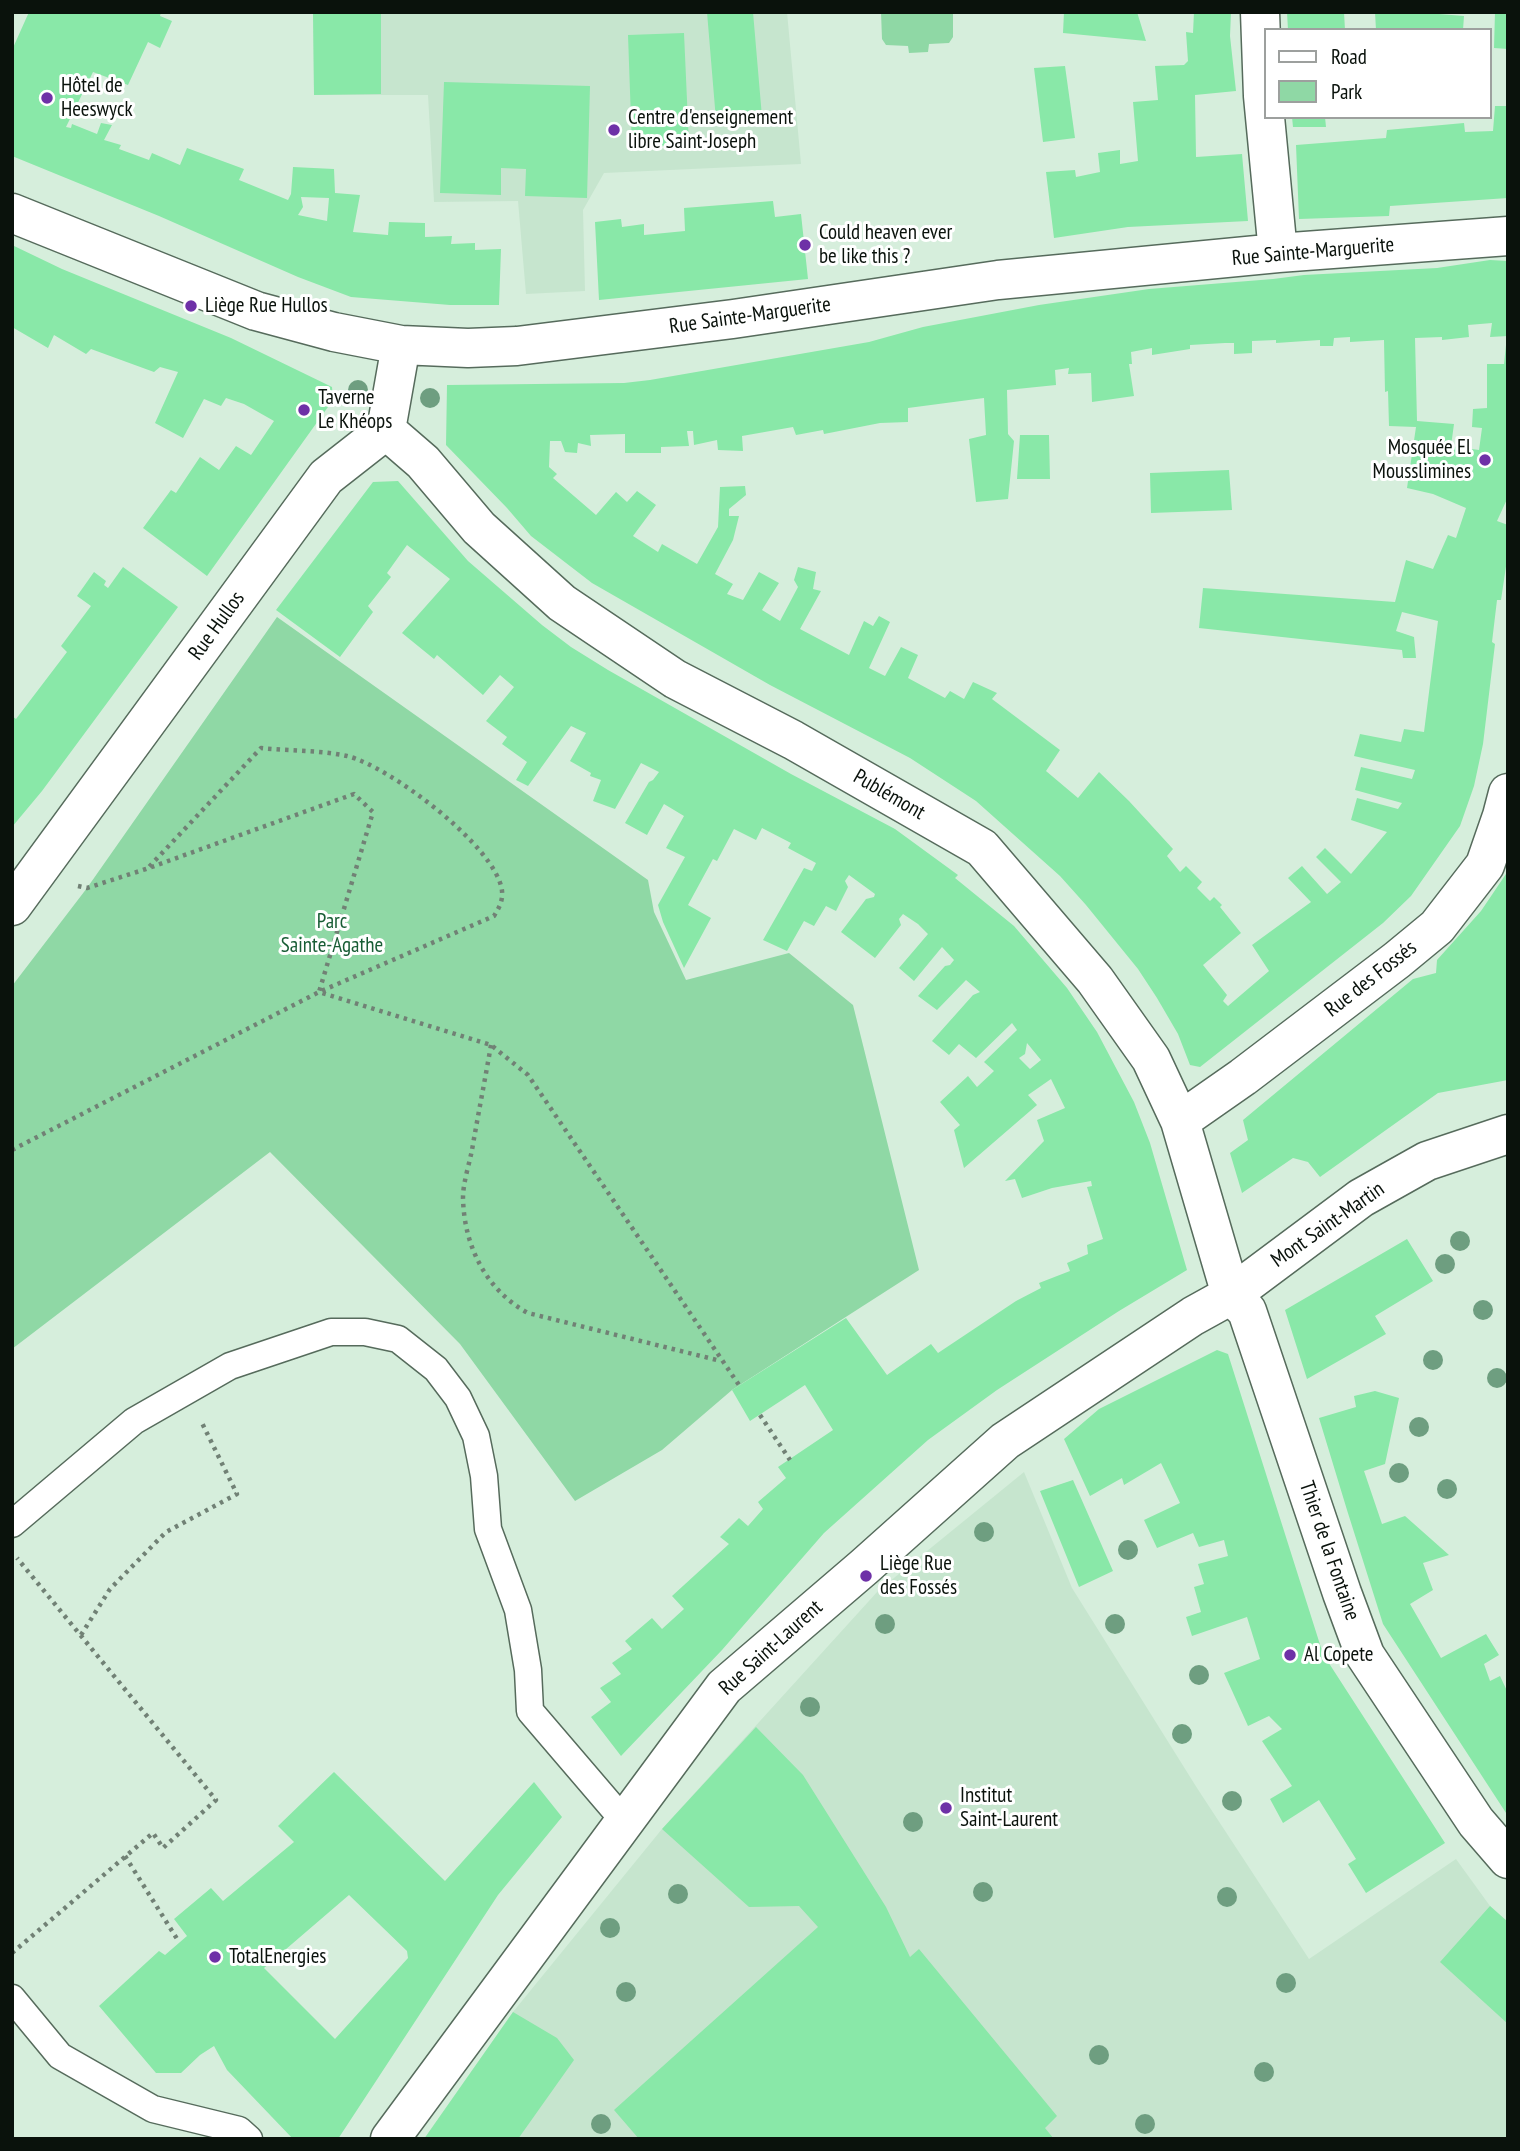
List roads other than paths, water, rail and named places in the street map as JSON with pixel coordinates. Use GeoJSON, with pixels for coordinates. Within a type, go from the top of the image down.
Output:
{"type":"FeatureCollection","features":[{"type":"Feature","properties":{"kind":"street"},"geometry":{"type":"LineString","coordinates":[[1260,12],[1264,106]]}},
{"type":"Feature","properties":{"kind":"street"},"geometry":{"type":"LineString","coordinates":[[1265,119],[1278,253]]}},
{"type":"Feature","properties":{"kind":"street","name":"Rue Sainte-Marguerite"},"geometry":{"type":"LineString","coordinates":[[12,213],[256,311],[334,332],[401,345],[468,348],[517,346],[733,319],[986,282],[1278,253],[1508,236]]}},
{"type":"Feature","properties":{"kind":"street"},"geometry":{"type":"LineString","coordinates":[[386,430],[401,345]]}},
{"type":"Feature","properties":{"kind":"street","name":"Rue Hullos"},"geometry":{"type":"LineString","coordinates":[[23,892],[326,477],[386,430]]}},
{"type":"Feature","properties":{"kind":"street","name":"Publémont"},"geometry":{"type":"LineString","coordinates":[[386,430],[423,462],[480,528],[562,603],[675,679],[793,740],[982,848],[1095,980],[1151,1059],[1180,1121],[1231,1295]]}},
{"type":"Feature","properties":{"kind":"street","name":"Rue des Fossés"},"geometry":{"type":"LineString","coordinates":[[1180,1121],[1243,1077],[1437,927],[1485,865],[1503,816],[1508,793]]}},
{"type":"Feature","properties":{"kind":"street","name":"Mont Saint-Martin"},"geometry":{"type":"LineString","coordinates":[[1231,1295],[1361,1198],[1427,1161],[1508,1134]]}},
{"type":"Feature","properties":{"kind":"street","name":"Rue Saint-Laurent"},"geometry":{"type":"LineString","coordinates":[[390,2139],[724,1688],[1005,1441],[1193,1317],[1231,1295]]}},
{"type":"Feature","properties":{"kind":"street","name":"Thier de la Fontaine"},"geometry":{"type":"LineString","coordinates":[[1231,1295],[1247,1311],[1365,1655],[1476,1822],[1508,1860]]}},
{"type":"Feature","properties":{"kind":"lane"},"geometry":{"type":"LineString","coordinates":[[12,1524],[134,1421],[230,1366],[331,1332],[365,1332],[398,1339],[436,1369],[458,1398],[476,1436],[484,1476],[488,1529],[518,1610],[528,1670],[530,1711],[625,1822]]}},
{"type":"Feature","properties":{"kind":"lane"},"geometry":{"type":"LineString","coordinates":[[12,1998],[61,2056],[153,2109],[239,2130],[249,2139]]}},
{"type":"Feature","properties":{"kind":"place","name":"Hôtel de Heeswyck"},"geometry":{"type":"Point","coordinates":[47,98]}},
{"type":"Feature","properties":{"kind":"place","name":"Centre d'enseignement libre Saint-Joseph"},"geometry":{"type":"Point","coordinates":[614,130]}},
{"type":"Feature","properties":{"kind":"place","name":"Could heaven ever be like this ?"},"geometry":{"type":"Point","coordinates":[805,245]}},
{"type":"Feature","properties":{"kind":"place","name":"Liège Rue Hullos"},"geometry":{"type":"Point","coordinates":[191,306]}},
{"type":"Feature","properties":{"kind":"place","name":"Taverne Le Khéops"},"geometry":{"type":"Point","coordinates":[304,410]}},
{"type":"Feature","properties":{"kind":"place","name":"Mosquée El Mousslimines"},"geometry":{"type":"Point","coordinates":[1485,460]}},
{"type":"Feature","properties":{"kind":"place","name":"Liège Rue des Fossés"},"geometry":{"type":"Point","coordinates":[866,1576]}},
{"type":"Feature","properties":{"kind":"place","name":"Al Copete"},"geometry":{"type":"Point","coordinates":[1290,1655]}},
{"type":"Feature","properties":{"kind":"place","name":"Institut Saint-Laurent"},"geometry":{"type":"Point","coordinates":[946,1808]}},
{"type":"Feature","properties":{"kind":"place","name":"TotalEnergies"},"geometry":{"type":"Point","coordinates":[215,1957]}},
{"type":"Feature","properties":{"kind":"park label","name":"Parc Sainte-Agathe"},"geometry":{"type":"Point","coordinates":[332,934]}}]}
